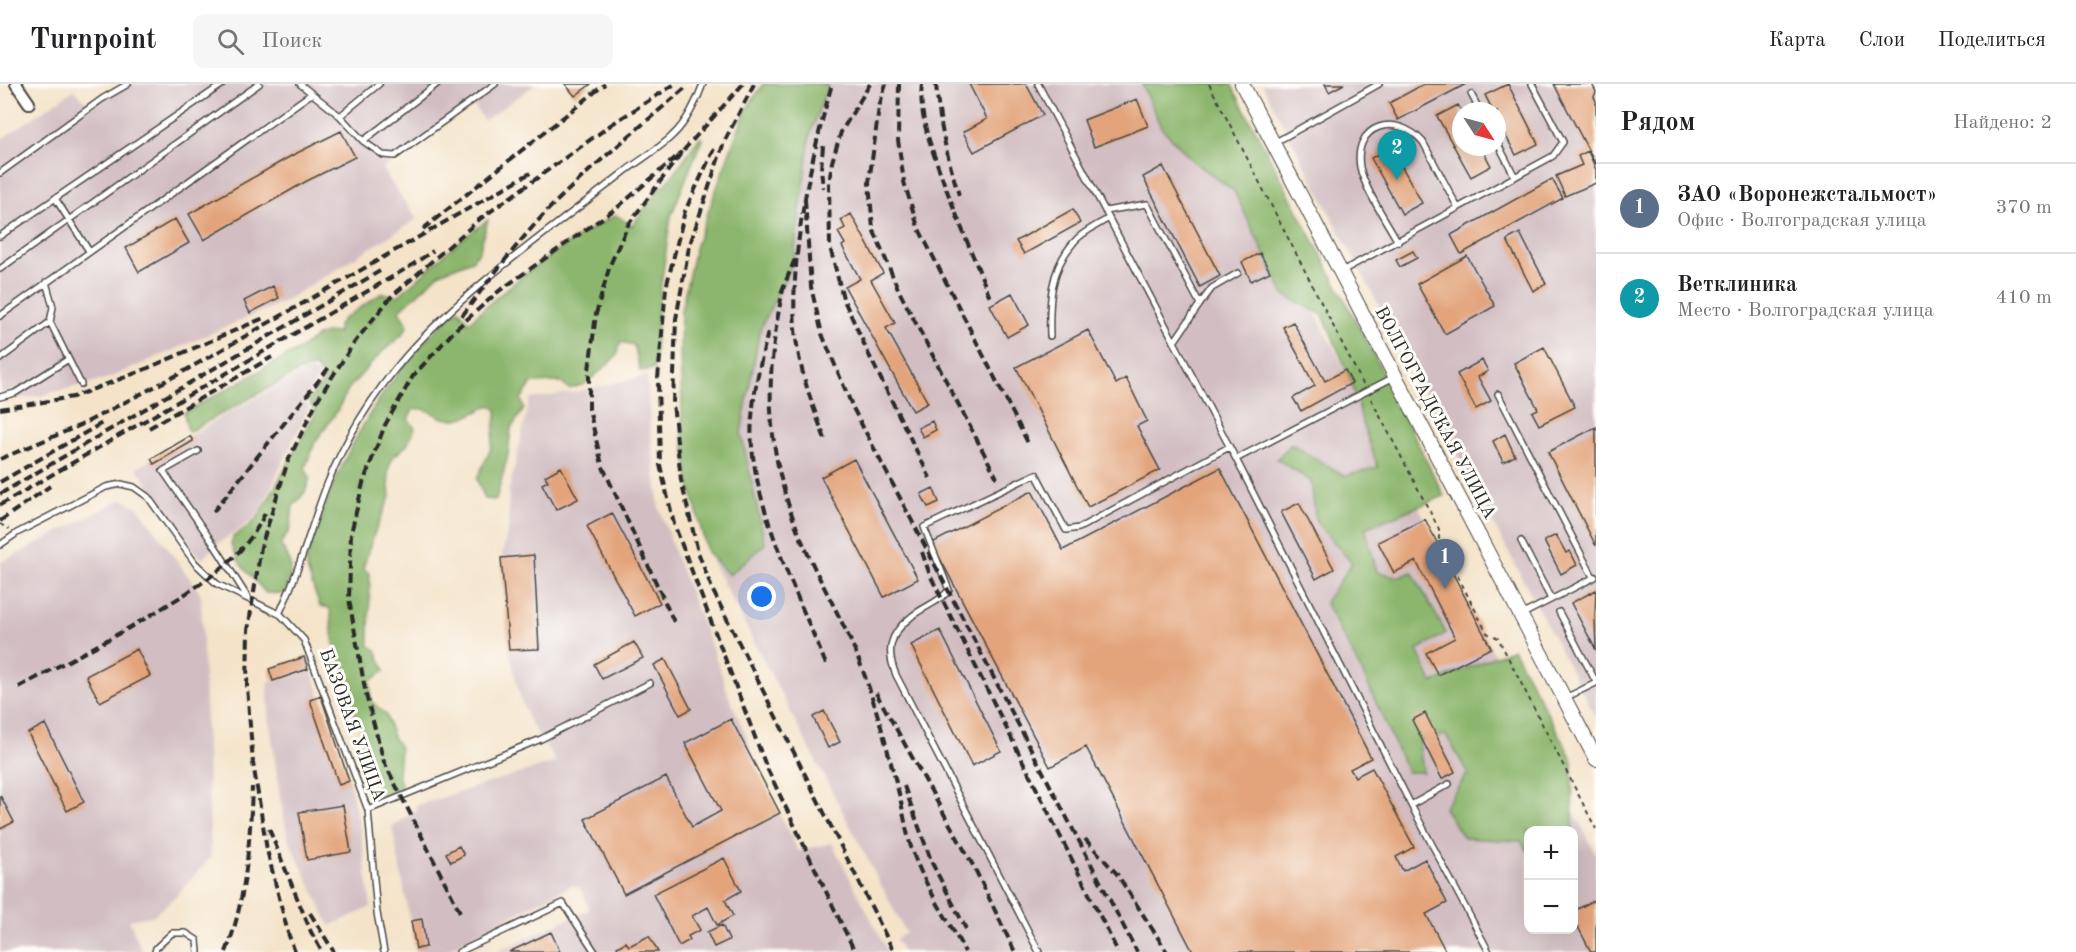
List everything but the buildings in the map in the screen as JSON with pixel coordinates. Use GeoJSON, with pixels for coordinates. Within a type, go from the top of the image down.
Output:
{"type":"FeatureCollection","features":[{"type":"Feature","properties":{"kind":"main road","name":"ВОЛГОГРАДСКАЯ УЛИЦА"},"geometry":{"type":"LineString","coordinates":[[1242,84],[1596,759]]}},
{"type":"Feature","properties":{"kind":"street"},"geometry":{"type":"LineString","coordinates":[[16,84],[29,103]]}},
{"type":"Feature","properties":{"kind":"lane"},"geometry":{"type":"LineString","coordinates":[[0,173],[102,99],[128,84]]}},
{"type":"Feature","properties":{"kind":"lane"},"geometry":{"type":"LineString","coordinates":[[0,236],[223,84]]}},
{"type":"Feature","properties":{"kind":"lane"},"geometry":{"type":"LineString","coordinates":[[0,269],[69,222],[259,84]]}},
{"type":"Feature","properties":{"kind":"lane"},"geometry":{"type":"LineString","coordinates":[[340,116],[379,84]]}},
{"type":"Feature","properties":{"kind":"lane"},"geometry":{"type":"LineString","coordinates":[[363,141],[436,84]]}},
{"type":"Feature","properties":{"kind":"lane"},"geometry":{"type":"LineString","coordinates":[[302,85],[340,116],[363,141],[382,155],[395,156],[495,84]]}},
{"type":"Feature","properties":{"kind":"lane"},"geometry":{"type":"LineString","coordinates":[[279,614],[294,583],[302,551],[323,496],[348,440],[389,377],[427,333],[484,283],[622,173],[674,135],[689,112],[702,84]]}},
{"type":"Feature","properties":{"kind":"lane"},"geometry":{"type":"LineString","coordinates":[[1038,84],[1236,459],[1411,805],[1489,952]]}},
{"type":"Feature","properties":{"kind":"lane"},"geometry":{"type":"LineString","coordinates":[[1273,144],[1379,84]]}},
{"type":"Feature","properties":{"kind":"lane"},"geometry":{"type":"LineString","coordinates":[[1340,272],[1553,156],[1563,142],[1532,84]]}},
{"type":"Feature","properties":{"kind":"lane"},"geometry":{"type":"LineString","coordinates":[[0,316],[311,94]]}},
{"type":"Feature","properties":{"kind":"lane"},"geometry":{"type":"LineString","coordinates":[[1471,94],[1475,102]]}},
{"type":"Feature","properties":{"kind":"lane"},"geometry":{"type":"LineString","coordinates":[[1398,242],[1360,170],[1359,154],[1367,135],[1380,125],[1395,124],[1415,134],[1423,142],[1458,208]]}},
{"type":"Feature","properties":{"kind":"lane"},"geometry":{"type":"LineString","coordinates":[[1504,156],[1515,177]]}},
{"type":"Feature","properties":{"kind":"lane"},"geometry":{"type":"LineString","coordinates":[[55,198],[89,251]]}},
{"type":"Feature","properties":{"kind":"lane"},"geometry":{"type":"LineString","coordinates":[[1105,212],[1147,204],[1200,303]]}},
{"type":"Feature","properties":{"kind":"lane"},"geometry":{"type":"LineString","coordinates":[[1050,336],[1049,302],[1058,265],[1074,241],[1108,218]]}},
{"type":"Feature","properties":{"kind":"lane"},"geometry":{"type":"LineString","coordinates":[[1174,342],[1212,288],[1238,273]]}},
{"type":"Feature","properties":{"kind":"lane"},"geometry":{"type":"LineString","coordinates":[[46,282],[53,307],[50,322],[81,384]]}},
{"type":"Feature","properties":{"kind":"lane"},"geometry":{"type":"LineString","coordinates":[[0,359],[50,322]]}},
{"type":"Feature","properties":{"kind":"lane"},"geometry":{"type":"LineString","coordinates":[[0,397],[15,393],[68,360]]}},
{"type":"Feature","properties":{"kind":"lane"},"geometry":{"type":"LineString","coordinates":[[1236,459],[1395,376]]}},
{"type":"Feature","properties":{"kind":"lane"},"geometry":{"type":"LineString","coordinates":[[1498,394],[1595,577],[1521,615]]}},
{"type":"Feature","properties":{"kind":"lane"},"geometry":{"type":"LineString","coordinates":[[1039,952],[896,675],[890,658],[891,645],[898,631],[911,617],[942,599],[949,590],[924,527],[1036,474],[1066,530],[1079,528],[1229,447]]}},
{"type":"Feature","properties":{"kind":"lane"},"geometry":{"type":"LineString","coordinates":[[198,451],[163,471],[249,600]]}},
{"type":"Feature","properties":{"kind":"lane","name":"БАЗОВАЯ УЛИЦА"},"geometry":{"type":"LineString","coordinates":[[0,545],[17,533],[106,487],[121,484],[134,487],[148,497],[195,563],[217,584],[279,614],[304,640],[368,810],[377,913],[384,952]]}},
{"type":"Feature","properties":{"kind":"lane"},"geometry":{"type":"LineString","coordinates":[[1521,541],[1551,599]]}},
{"type":"Feature","properties":{"kind":"lane"},"geometry":{"type":"LineString","coordinates":[[1559,612],[1596,682],[1564,699]]}},
{"type":"Feature","properties":{"kind":"lane"},"geometry":{"type":"LineString","coordinates":[[368,810],[541,739],[650,683]]}},
{"type":"Feature","properties":{"kind":"lane"},"geometry":{"type":"LineString","coordinates":[[1411,805],[1449,784]]}},
{"type":"Feature","properties":{"kind":"lane"},"geometry":{"type":"LineString","coordinates":[[459,952],[563,903],[595,952]]}},
{"type":"Feature","properties":{"kind":"lane"},"geometry":{"type":"LineString","coordinates":[[155,952],[156,948],[172,933],[186,933],[197,940],[198,952]]}},
{"type":"Feature","properties":{"kind":"path"},"geometry":{"type":"LineString","coordinates":[[1209,84],[1440,529],[1439,540],[1487,633],[1498,638],[1596,829]]}},
{"type":"Feature","properties":{"kind":"shaded area"},"geometry":{"type":"Polygon","coordinates":[[[128,84],[536,84],[484,121],[474,106],[462,112],[382,169],[417,219],[283,302],[109,378],[35,397],[0,400],[0,140],[74,90],[91,106],[128,84]]]}},
{"type":"Feature","properties":{"kind":"shaded area"},"geometry":{"type":"Polygon","coordinates":[[[773,84],[1197,84],[1359,397],[1425,519],[1596,855],[1596,952],[903,952],[896,939],[906,933],[707,552],[773,84]]]}},
{"type":"Feature","properties":{"kind":"shaded area"},"geometry":{"type":"Polygon","coordinates":[[[1262,84],[1596,84],[1596,718],[1262,84]]]}},
{"type":"Feature","properties":{"kind":"shaded area"},"geometry":{"type":"Polygon","coordinates":[[[312,370],[319,377],[303,399],[309,407],[260,511],[251,521],[215,546],[202,559],[183,539],[137,468],[216,420],[300,374],[312,370]]]}},
{"type":"Feature","properties":{"kind":"shaded area"},"geometry":{"type":"Polygon","coordinates":[[[647,376],[659,507],[729,697],[747,738],[755,765],[798,851],[832,843],[888,952],[495,952],[590,909],[580,888],[572,885],[443,952],[416,952],[392,826],[417,810],[415,806],[556,762],[528,719],[520,697],[509,650],[501,558],[508,529],[509,490],[530,399],[570,393],[647,376]]]}},
{"type":"Feature","properties":{"kind":"shaded area"},"geometry":{"type":"Polygon","coordinates":[[[122,499],[138,507],[201,594],[211,857],[175,897],[153,916],[129,920],[143,952],[0,952],[0,563],[122,499]]]}},
{"type":"Feature","properties":{"kind":"shaded area"},"geometry":{"type":"Polygon","coordinates":[[[306,654],[349,781],[360,826],[371,907],[330,926],[288,838],[269,717],[268,683],[273,681],[269,669],[304,657],[306,654]]]}},
{"type":"Feature","properties":{"kind":"green space"},"geometry":{"type":"Polygon","coordinates":[[[763,84],[828,84],[810,135],[793,263],[760,329],[741,433],[765,544],[729,575],[707,552],[689,481],[683,438],[681,310],[695,248],[736,135],[748,107],[763,84]]]}},
{"type":"Feature","properties":{"kind":"green space"},"geometry":{"type":"Polygon","coordinates":[[[1142,84],[1231,84],[1377,361],[1444,496],[1365,528],[1377,572],[1400,577],[1412,572],[1446,633],[1417,650],[1432,683],[1513,649],[1572,759],[1573,826],[1524,826],[1524,845],[1521,841],[1464,838],[1444,808],[1468,773],[1446,735],[1419,741],[1423,772],[1407,772],[1365,678],[1325,602],[1352,563],[1316,522],[1311,481],[1277,459],[1291,444],[1345,476],[1378,467],[1364,428],[1352,383],[1323,315],[1284,295],[1234,191],[1193,161],[1161,127],[1142,84]]]}},
{"type":"Feature","properties":{"kind":"green space"},"geometry":{"type":"Polygon","coordinates":[[[700,137],[702,139],[671,216],[658,306],[654,369],[640,371],[634,345],[621,342],[616,356],[585,384],[569,389],[560,382],[532,383],[521,399],[524,409],[511,428],[508,455],[496,500],[485,499],[477,479],[491,448],[497,410],[490,405],[470,415],[454,419],[419,409],[413,410],[408,419],[415,428],[407,445],[392,458],[388,471],[390,497],[374,534],[363,568],[370,574],[369,646],[376,650],[385,671],[370,681],[371,701],[386,715],[392,735],[400,748],[398,775],[402,788],[395,794],[381,797],[361,735],[361,726],[351,706],[352,684],[342,666],[333,640],[330,608],[320,606],[306,566],[311,543],[343,463],[357,435],[390,383],[454,312],[459,310],[469,322],[539,264],[577,237],[616,215],[632,226],[700,137]]]}},
{"type":"Feature","properties":{"kind":"green space"},"geometry":{"type":"Polygon","coordinates":[[[488,220],[479,252],[472,260],[440,273],[399,311],[408,325],[403,334],[381,353],[349,388],[337,411],[315,442],[305,468],[310,478],[305,492],[293,506],[290,530],[280,544],[290,562],[291,574],[288,586],[285,594],[266,593],[241,565],[231,544],[233,537],[259,516],[316,412],[308,400],[325,380],[314,366],[298,372],[188,432],[184,413],[301,348],[318,336],[338,333],[338,325],[343,319],[382,293],[398,296],[457,243],[488,220]]]}},
{"type":"Feature","properties":{"kind":"railway"},"geometry":{"type":"LineString","coordinates":[[423,229],[605,84]]}},
{"type":"Feature","properties":{"kind":"railway"},"geometry":{"type":"LineString","coordinates":[[609,126],[675,84]]}},
{"type":"Feature","properties":{"kind":"railway"},"geometry":{"type":"LineString","coordinates":[[674,622],[602,465],[589,409],[589,370],[596,314],[610,265],[628,225],[682,152],[743,84]]}},
{"type":"Feature","properties":{"kind":"railway"},"geometry":{"type":"LineString","coordinates":[[754,84],[724,142],[689,247],[676,319],[673,403],[681,480],[698,552],[713,591],[894,952]]}},
{"type":"Feature","properties":{"kind":"railway"},"geometry":{"type":"LineString","coordinates":[[825,439],[802,371],[795,329],[794,299],[804,205],[832,84]]}},
{"type":"Feature","properties":{"kind":"railway"},"geometry":{"type":"LineString","coordinates":[[870,84],[841,132],[832,162],[829,184],[830,247],[843,298],[930,478]]}},
{"type":"Feature","properties":{"kind":"railway"},"geometry":{"type":"LineString","coordinates":[[886,84],[879,107],[869,183],[873,229],[899,291],[997,478]]}},
{"type":"Feature","properties":{"kind":"railway"},"geometry":{"type":"LineString","coordinates":[[899,84],[898,140],[904,182],[918,227],[1029,445]]}},
{"type":"Feature","properties":{"kind":"railway"},"geometry":{"type":"LineString","coordinates":[[922,84],[922,109],[931,147],[991,300]]}},
{"type":"Feature","properties":{"kind":"railway"},"geometry":{"type":"LineString","coordinates":[[936,84],[944,140],[959,195]]}},
{"type":"Feature","properties":{"kind":"railway"},"geometry":{"type":"LineString","coordinates":[[462,316],[545,213],[596,164],[685,88]]}},
{"type":"Feature","properties":{"kind":"railway"},"geometry":{"type":"LineString","coordinates":[[295,952],[267,850],[253,763],[247,687],[248,630],[261,547],[288,461],[318,399],[354,343],[391,297],[480,219],[615,122]]}},
{"type":"Feature","properties":{"kind":"railway"},"geometry":{"type":"LineString","coordinates":[[823,146],[821,169],[823,188]]}},
{"type":"Feature","properties":{"kind":"railway"},"geometry":{"type":"LineString","coordinates":[[714,149],[685,211],[666,288],[658,379],[660,465],[674,524],[766,766],[855,952]]}},
{"type":"Feature","properties":{"kind":"railway"},"geometry":{"type":"LineString","coordinates":[[460,912],[384,762],[366,695],[349,599],[351,533],[363,483],[385,425],[413,376],[456,329],[499,291],[618,207],[682,152]]}},
{"type":"Feature","properties":{"kind":"railway"},"geometry":{"type":"LineString","coordinates":[[0,459],[81,425],[181,373],[534,171]]}},
{"type":"Feature","properties":{"kind":"railway"},"geometry":{"type":"LineString","coordinates":[[805,200],[811,287],[822,334],[853,408],[1137,952]]}},
{"type":"Feature","properties":{"kind":"railway"},"geometry":{"type":"LineString","coordinates":[[0,505],[433,251]]}},
{"type":"Feature","properties":{"kind":"railway"},"geometry":{"type":"LineString","coordinates":[[781,293],[797,254]]}},
{"type":"Feature","properties":{"kind":"railway"},"geometry":{"type":"LineString","coordinates":[[0,494],[380,271]]}},
{"type":"Feature","properties":{"kind":"railway"},"geometry":{"type":"LineString","coordinates":[[784,285],[773,347],[771,407],[773,436],[786,495],[804,545],[848,634],[863,671],[883,734],[916,861],[965,952]]}},
{"type":"Feature","properties":{"kind":"railway"},"geometry":{"type":"LineString","coordinates":[[0,409],[73,397],[141,371],[266,317]]}},
{"type":"Feature","properties":{"kind":"railway"},"geometry":{"type":"LineString","coordinates":[[768,332],[756,385],[752,418],[752,447],[757,478],[776,544],[827,667]]}},
{"type":"Feature","properties":{"kind":"railway"},"geometry":{"type":"LineString","coordinates":[[149,428],[272,357]]}},
{"type":"Feature","properties":{"kind":"railway"},"geometry":{"type":"LineString","coordinates":[[213,512],[331,365]]}},
{"type":"Feature","properties":{"kind":"railway"},"geometry":{"type":"LineString","coordinates":[[0,482],[102,423]]}},
{"type":"Feature","properties":{"kind":"railway"},"geometry":{"type":"LineString","coordinates":[[0,521],[50,486]]}},
{"type":"Feature","properties":{"kind":"railway"},"geometry":{"type":"LineString","coordinates":[[19,687],[128,628],[209,578],[236,555],[258,527],[266,511]]}},
{"type":"Feature","properties":{"kind":"railway"},"geometry":{"type":"LineString","coordinates":[[922,552],[930,575],[1118,952]]}},
{"type":"Feature","properties":{"kind":"railway"},"geometry":{"type":"LineString","coordinates":[[876,693],[975,869],[1015,952]]}},
{"type":"Feature","properties":{"kind":"railway"},"geometry":{"type":"LineString","coordinates":[[904,786],[932,863],[966,929]]}},
{"type":"Feature","properties":{"kind":"railway"},"geometry":{"type":"LineString","coordinates":[[226,952],[242,891],[248,850],[252,787]]}},
{"type":"Feature","properties":{"kind":"railway"},"geometry":{"type":"LineString","coordinates":[[269,829],[311,932],[322,952]]}},
{"type":"Feature","properties":{"kind":"railway"},"geometry":{"type":"LineString","coordinates":[[1085,839],[1117,874],[1167,952]]}},
{"type":"Feature","properties":{"kind":"railway"},"geometry":{"type":"LineString","coordinates":[[310,913],[334,952]]}},
{"type":"Feature","properties":{"kind":"place","name":"Ветклиника"},"geometry":{"type":"Point","coordinates":[1397,180]}},
{"type":"Feature","properties":{"kind":"place","name":"ЗАО «Воронежстальмост»"},"geometry":{"type":"Point","coordinates":[1445,589]}}]}
